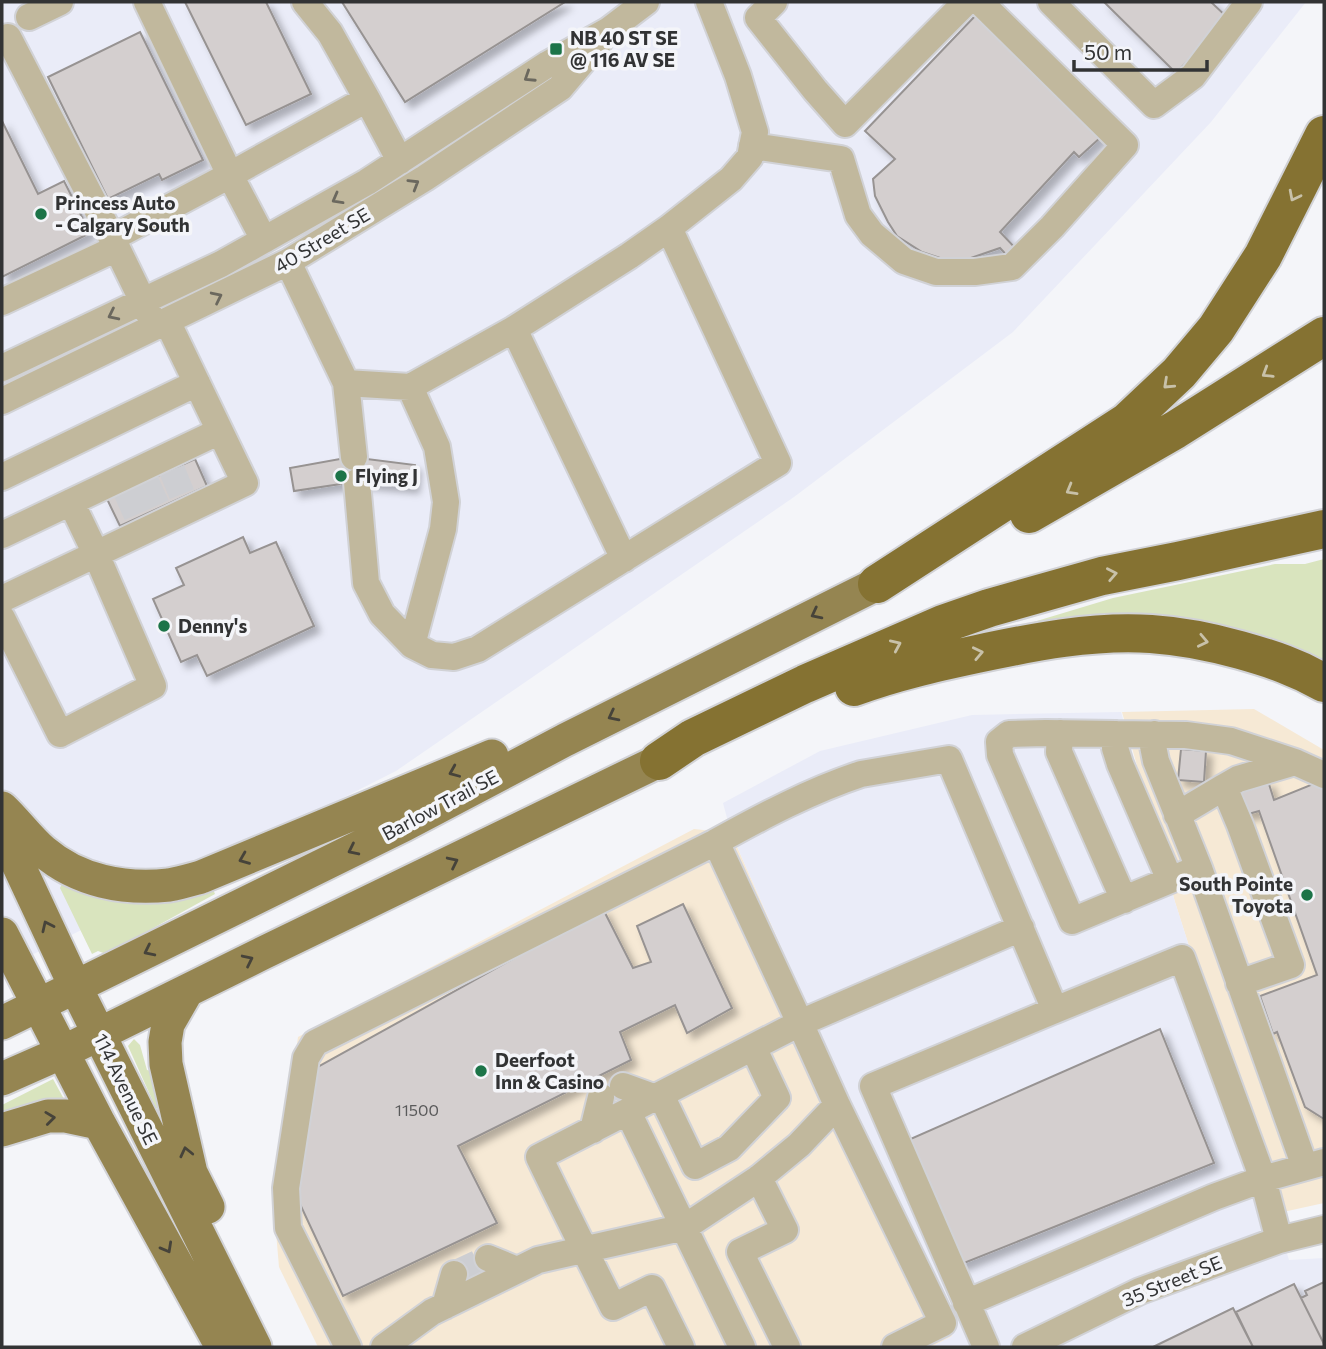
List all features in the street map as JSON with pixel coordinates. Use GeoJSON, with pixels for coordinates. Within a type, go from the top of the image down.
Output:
{"type":"FeatureCollection","features":[{"type":"Feature","properties":{"kind":"highway"},"geometry":{"type":"LineString","coordinates":[[877,584],[1127,422],[1179,373],[1216,329],[1263,256],[1324,135]]}},
{"type":"Feature","properties":{"kind":"highway"},"geometry":{"type":"LineString","coordinates":[[877,584],[993,535],[1175,430],[1324,336]]}},
{"type":"Feature","properties":{"kind":"highway"},"geometry":{"type":"LineString","coordinates":[[659,761],[693,738],[805,684],[954,620],[1102,576],[1324,529]]}},
{"type":"Feature","properties":{"kind":"highway"},"geometry":{"type":"LineString","coordinates":[[659,761],[704,751],[813,703],[879,678],[1007,647],[1110,633],[1151,634],[1199,640],[1270,658],[1302,670],[1324,683]]}},
{"type":"Feature","properties":{"kind":"main road","name":"Barlow Trail SE"},"geometry":{"type":"LineString","coordinates":[[2,1023],[391,831],[565,740],[877,584]]}},
{"type":"Feature","properties":{"kind":"main road"},"geometry":{"type":"LineString","coordinates":[[2,808],[41,850],[65,867],[119,886],[171,885],[221,869],[529,741],[565,740]]}},
{"type":"Feature","properties":{"kind":"main road"},"geometry":{"type":"LineString","coordinates":[[2,1079],[80,1044],[659,761]]}},
{"type":"Feature","properties":{"kind":"main road","name":"114 Avenue SE"},"geometry":{"type":"LineString","coordinates":[[2,830],[76,988],[80,1044],[99,1124],[222,1347]]}},
{"type":"Feature","properties":{"kind":"main road","name":"114 Avenue SE"},"geometry":{"type":"LineString","coordinates":[[2,934],[39,1006],[80,1044]]}},
{"type":"Feature","properties":{"kind":"main road"},"geometry":{"type":"LineString","coordinates":[[187,991],[168,1024],[165,1042],[166,1065],[191,1173],[276,1347]]}},
{"type":"Feature","properties":{"kind":"main road"},"geometry":{"type":"LineString","coordinates":[[80,1044],[174,1217],[200,1239],[254,1347]]}},
{"type":"Feature","properties":{"kind":"main road"},"geometry":{"type":"LineString","coordinates":[[2,1130],[48,1116],[66,1116],[99,1124]]}},
{"type":"Feature","properties":{"kind":"street"},"geometry":{"type":"LineString","coordinates":[[29,17],[60,2]]}},
{"type":"Feature","properties":{"kind":"street"},"geometry":{"type":"LineString","coordinates":[[147,2],[264,240]]}},
{"type":"Feature","properties":{"kind":"street"},"geometry":{"type":"LineString","coordinates":[[305,2],[325,13],[330,33],[400,161]]}},
{"type":"Feature","properties":{"kind":"street","name":"40 Street SE"},"geometry":{"type":"LineString","coordinates":[[2,368],[220,264],[367,182],[548,64],[609,30],[646,2]]}},
{"type":"Feature","properties":{"kind":"street"},"geometry":{"type":"LineString","coordinates":[[346,383],[410,387],[514,329],[629,256],[731,179],[750,157],[755,132],[738,76],[709,2]]}},
{"type":"Feature","properties":{"kind":"street"},"geometry":{"type":"LineString","coordinates":[[774,2],[758,18],[845,124]]}},
{"type":"Feature","properties":{"kind":"street"},"geometry":{"type":"LineString","coordinates":[[966,2],[845,124],[841,159],[859,215],[872,234],[904,261],[936,272],[975,272],[1012,267],[1052,227],[1125,145],[980,2]]}},
{"type":"Feature","properties":{"kind":"street"},"geometry":{"type":"LineString","coordinates":[[1051,2],[1154,104],[1193,76],[1249,2]]}},
{"type":"Feature","properties":{"kind":"street","name":"40 Street SE"},"geometry":{"type":"LineString","coordinates":[[2,401],[288,262],[425,178],[561,88],[609,30]]}},
{"type":"Feature","properties":{"kind":"street"},"geometry":{"type":"LineString","coordinates":[[2,40],[8,37],[143,301],[161,324],[197,383],[245,483],[186,503],[151,519],[96,554],[2,599]]}},
{"type":"Feature","properties":{"kind":"street"},"geometry":{"type":"LineString","coordinates":[[2,302],[114,243],[367,99]]}},
{"type":"Feature","properties":{"kind":"street"},"geometry":{"type":"LineString","coordinates":[[752,146],[841,159]]}},
{"type":"Feature","properties":{"kind":"street"},"geometry":{"type":"LineString","coordinates":[[288,262],[346,383],[366,583],[382,614],[412,645],[432,655],[454,657],[478,649],[778,463],[669,228]]}},
{"type":"Feature","properties":{"kind":"street"},"geometry":{"type":"LineString","coordinates":[[514,329],[624,559]]}},
{"type":"Feature","properties":{"kind":"street"},"geometry":{"type":"LineString","coordinates":[[2,477],[197,383]]}},
{"type":"Feature","properties":{"kind":"street"},"geometry":{"type":"LineString","coordinates":[[410,387],[437,447],[446,502],[443,528],[412,645]]}},
{"type":"Feature","properties":{"kind":"street"},"geometry":{"type":"LineString","coordinates":[[2,535],[71,502],[133,480],[169,463],[220,431]]}},
{"type":"Feature","properties":{"kind":"street"},"geometry":{"type":"LineString","coordinates":[[2,618],[60,734],[153,686],[71,502]]}},
{"type":"Feature","properties":{"kind":"street"},"geometry":{"type":"LineString","coordinates":[[1060,733],[1059,752],[1124,900]]}},
{"type":"Feature","properties":{"kind":"street"},"geometry":{"type":"LineString","coordinates":[[1199,868],[1072,921],[1000,755],[999,742],[1009,734],[1186,735],[1230,741],[1295,762],[1324,775]]}},
{"type":"Feature","properties":{"kind":"street"},"geometry":{"type":"LineString","coordinates":[[1116,734],[1115,748],[1120,764],[1170,880]]}},
{"type":"Feature","properties":{"kind":"street"},"geometry":{"type":"LineString","coordinates":[[966,1303],[1214,1197],[1315,1164],[1239,983],[1199,868],[1156,761],[1154,734]]}},
{"type":"Feature","properties":{"kind":"street"},"geometry":{"type":"LineString","coordinates":[[348,1347],[288,1227],[286,1188],[306,1058],[315,1043],[765,815],[861,774],[949,759],[1055,1010]]}},
{"type":"Feature","properties":{"kind":"street"},"geometry":{"type":"LineString","coordinates":[[1177,815],[1238,779],[1295,762]]}},
{"type":"Feature","properties":{"kind":"street"},"geometry":{"type":"LineString","coordinates":[[1224,787],[1291,965],[1239,983]]}},
{"type":"Feature","properties":{"kind":"street"},"geometry":{"type":"LineString","coordinates":[[716,842],[837,1105],[943,1323],[895,1347]]}},
{"type":"Feature","properties":{"kind":"street"},"geometry":{"type":"LineString","coordinates":[[681,1347],[652,1288],[613,1307],[538,1157],[800,1023],[1021,928]]}},
{"type":"Feature","properties":{"kind":"street"},"geometry":{"type":"LineString","coordinates":[[986,1347],[873,1086],[1182,958],[1263,1179],[1279,1240]]}},
{"type":"Feature","properties":{"kind":"street"},"geometry":{"type":"LineString","coordinates":[[659,1096],[695,1166],[729,1148],[777,1098],[753,1047]]}},
{"type":"Feature","properties":{"kind":"street"},"geometry":{"type":"LineString","coordinates":[[593,1130],[612,1092],[659,1096]]}},
{"type":"Feature","properties":{"kind":"street"},"geometry":{"type":"LineString","coordinates":[[384,1347],[432,1312],[538,1260],[685,1227],[759,1178],[799,1145],[837,1105]]}},
{"type":"Feature","properties":{"kind":"street"},"geometry":{"type":"LineString","coordinates":[[628,1112],[742,1347]]}},
{"type":"Feature","properties":{"kind":"street"},"geometry":{"type":"LineString","coordinates":[[759,1178],[785,1230],[740,1252],[787,1347]]}},
{"type":"Feature","properties":{"kind":"street","name":"35 Street SE"},"geometry":{"type":"LineString","coordinates":[[1039,1344],[1140,1291],[1279,1240],[1324,1229]]}},
{"type":"Feature","properties":{"kind":"street"},"geometry":{"type":"LineString","coordinates":[[488,1258],[517,1270]]}},
{"type":"Feature","properties":{"kind":"street"},"geometry":{"type":"LineString","coordinates":[[445,1306],[454,1274]]}},
{"type":"Feature","properties":{"kind":"shaded area"},"geometry":{"type":"Polygon","coordinates":[[[2,2],[1306,2],[1211,122],[1013,332],[794,497],[396,771],[2,970],[2,2]]]}},
{"type":"Feature","properties":{"kind":"shaded area"},"geometry":{"type":"Polygon","coordinates":[[[1254,709],[1324,750],[1324,1203],[1274,1214],[1175,902],[1122,712],[1254,709]]]}},
{"type":"Feature","properties":{"kind":"shaded area"},"geometry":{"type":"Polygon","coordinates":[[[1121,712],[1175,902],[1289,1260],[1324,1258],[1324,1347],[931,1347],[952,1336],[731,833],[723,803],[820,751],[972,715],[1121,712]]]}},
{"type":"Feature","properties":{"kind":"shaded area"},"geometry":{"type":"Polygon","coordinates":[[[694,829],[731,833],[953,1337],[931,1347],[318,1347],[279,1267],[274,1209],[298,1037],[694,829]]]}},
{"type":"Feature","properties":{"kind":"green space"},"geometry":{"type":"Polygon","coordinates":[[[1324,559],[1324,673],[1004,631],[1113,598],[1275,564],[1305,564],[1324,559]]]}},
{"type":"Feature","properties":{"kind":"green space"},"geometry":{"type":"Polygon","coordinates":[[[70,882],[212,887],[215,894],[106,954],[98,951],[92,954],[60,888],[62,884],[70,882]]]}},
{"type":"Feature","properties":{"kind":"green space"},"geometry":{"type":"Polygon","coordinates":[[[134,1039],[140,1045],[147,1070],[158,1073],[160,1108],[156,1108],[128,1046],[134,1039]]]}},
{"type":"Feature","properties":{"kind":"green space"},"geometry":{"type":"Polygon","coordinates":[[[53,1079],[65,1101],[2,1125],[2,1105],[53,1079]]]}},
{"type":"Feature","properties":{"kind":"building"},"geometry":{"type":"Polygon","coordinates":[[[185,2],[266,2],[311,94],[246,125],[185,2]]]}},
{"type":"Feature","properties":{"kind":"building"},"geometry":{"type":"Polygon","coordinates":[[[342,2],[565,2],[405,102],[342,2]]]}},
{"type":"Feature","properties":{"kind":"building"},"geometry":{"type":"Polygon","coordinates":[[[1104,2],[1211,2],[1229,19],[1176,73],[1104,2]]]}},
{"type":"Feature","properties":{"kind":"building"},"geometry":{"type":"Polygon","coordinates":[[[976,15],[1101,137],[1079,157],[1074,152],[1000,232],[1020,253],[1012,261],[1000,248],[968,259],[943,259],[922,252],[897,236],[875,196],[873,179],[895,159],[865,131],[976,15]]]}},
{"type":"Feature","properties":{"kind":"building"},"geometry":{"type":"Polygon","coordinates":[[[140,32],[203,160],[162,180],[159,174],[108,199],[48,77],[140,32]]]}},
{"type":"Feature","properties":{"kind":"building","name":"Princess Auto - Calgary South"},"geometry":{"type":"Polygon","coordinates":[[[2,121],[38,194],[64,181],[90,233],[2,277],[2,121]]]}},
{"type":"Feature","properties":{"kind":"building"},"geometry":{"type":"Polygon","coordinates":[[[351,457],[415,465],[413,487],[354,482],[294,491],[290,468],[351,457]]]}},
{"type":"Feature","properties":{"kind":"building"},"geometry":{"type":"Polygon","coordinates":[[[195,459],[207,486],[120,526],[107,499],[195,459]]]}},
{"type":"Feature","properties":{"kind":"building"},"geometry":{"type":"Polygon","coordinates":[[[243,537],[250,553],[276,542],[314,626],[207,676],[197,655],[181,662],[153,599],[184,585],[176,568],[243,537]]]}},
{"type":"Feature","properties":{"kind":"building"},"geometry":{"type":"Polygon","coordinates":[[[1181,749],[1206,751],[1204,782],[1178,780],[1181,749]]]}},
{"type":"Feature","properties":{"kind":"building","name":"South Pointe Toyota"},"geometry":{"type":"Polygon","coordinates":[[[1268,781],[1274,800],[1318,782],[1324,785],[1324,1119],[1305,1107],[1277,1032],[1273,1034],[1260,996],[1317,975],[1259,811],[1245,815],[1237,789],[1247,784],[1251,789],[1268,781]]]}},
{"type":"Feature","properties":{"kind":"building"},"geometry":{"type":"Polygon","coordinates":[[[683,904],[732,1008],[687,1033],[675,1005],[620,1032],[631,1060],[458,1146],[497,1223],[343,1296],[292,1187],[307,1073],[603,909],[633,968],[651,962],[637,926],[683,904]]]}},
{"type":"Feature","properties":{"kind":"building"},"geometry":{"type":"Polygon","coordinates":[[[1160,1029],[1214,1163],[959,1265],[906,1141],[1160,1029]]]}},
{"type":"Feature","properties":{"kind":"building"},"geometry":{"type":"Polygon","coordinates":[[[1324,1282],[1324,1344],[1301,1298],[1307,1295],[1305,1291],[1324,1282]]]}},
{"type":"Feature","properties":{"kind":"building"},"geometry":{"type":"Polygon","coordinates":[[[1294,1284],[1324,1347],[1253,1347],[1236,1312],[1294,1284]]]}},
{"type":"Feature","properties":{"kind":"building"},"geometry":{"type":"Polygon","coordinates":[[[1233,1308],[1253,1347],[1153,1347],[1233,1308]]]}},
{"type":"Feature","properties":{"kind":"tunnel"},"geometry":{"type":"LineString","coordinates":[[172,470],[183,497]]}},
{"type":"Feature","properties":{"kind":"tunnel"},"geometry":{"type":"LineString","coordinates":[[146,482],[158,508]]}},
{"type":"Feature","properties":{"kind":"tunnel"},"geometry":{"type":"LineString","coordinates":[[126,491],[138,518]]}},
{"type":"Feature","properties":{"kind":"tunnel"},"geometry":{"type":"LineString","coordinates":[[454,1274],[488,1258]]}},
{"type":"Feature","properties":{"kind":"place","name":"NB 40 ST SE @ 116 AV SE"},"geometry":{"type":"Point","coordinates":[556,49]}},
{"type":"Feature","properties":{"kind":"place","name":"Princess Auto - Calgary South"},"geometry":{"type":"Point","coordinates":[41,214]}},
{"type":"Feature","properties":{"kind":"place","name":"Flying J"},"geometry":{"type":"Point","coordinates":[341,476]}},
{"type":"Feature","properties":{"kind":"place","name":"Denny's"},"geometry":{"type":"Point","coordinates":[164,626]}},
{"type":"Feature","properties":{"kind":"place","name":"South Pointe Toyota"},"geometry":{"type":"Point","coordinates":[1307,895]}},
{"type":"Feature","properties":{"kind":"place","name":"Deerfoot Inn & Casino"},"geometry":{"type":"Point","coordinates":[481,1071]}}]}
